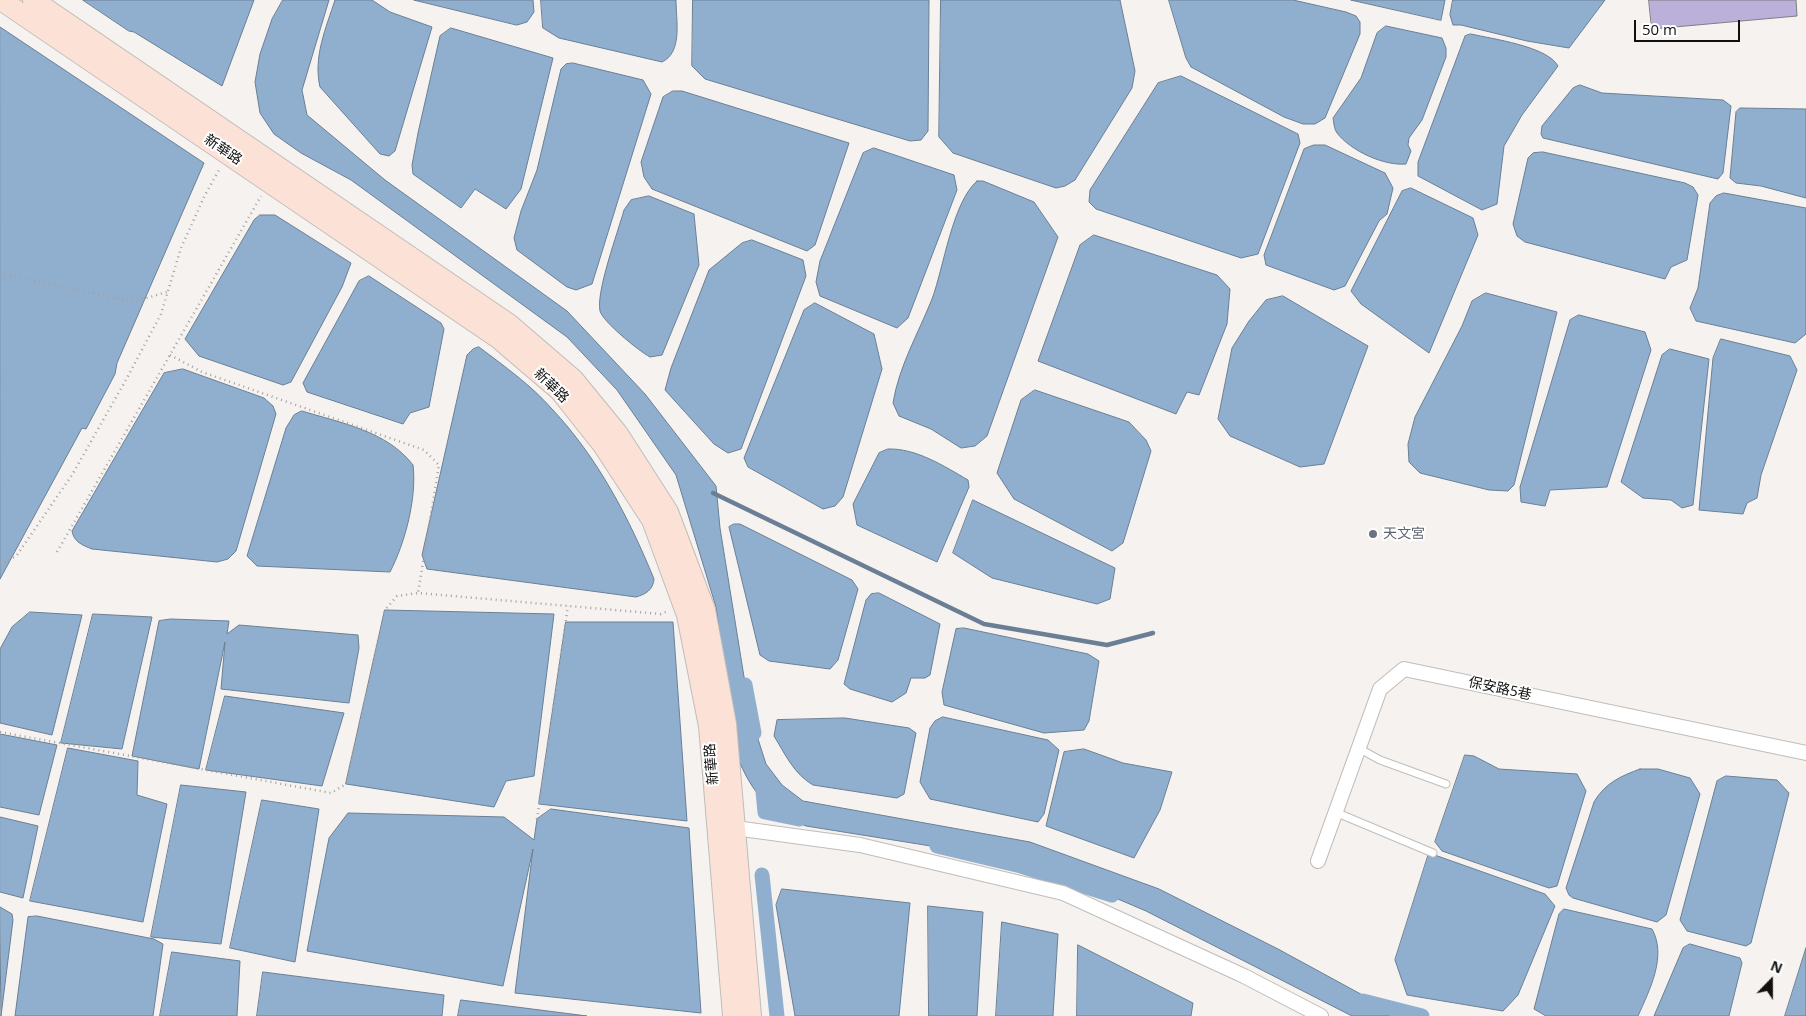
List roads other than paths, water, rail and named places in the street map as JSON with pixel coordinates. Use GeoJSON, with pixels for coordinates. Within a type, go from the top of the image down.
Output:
{"type":"FeatureCollection","features":[{"type":"Feature","properties":{"kind":"street","name":"新華路"},"geometry":{"type":"LineString","coordinates":[[1,0],[498,338],[560,391],[603,445],[652,520],[687,615],[709,726],[733,1016]]}},
{"type":"Feature","properties":{"kind":"street","name":"新華路"},"geometry":{"type":"LineString","coordinates":[[33,0],[508,324],[573,379],[618,434],[668,512],[702,601],[726,724],[751,1016]]}},
{"type":"Feature","properties":{"kind":"street","name":"保安路5巷"},"geometry":{"type":"LineString","coordinates":[[1318,861],[1380,689],[1404,669],[1806,753]]}},
{"type":"Feature","properties":{"kind":"street"},"geometry":{"type":"LineString","coordinates":[[735,828],[860,845],[1063,893],[1244,976],[1321,1016]]}},
{"type":"Feature","properties":{"kind":"lane"},"geometry":{"type":"LineString","coordinates":[[1358,748],[1380,760],[1446,784]]}},
{"type":"Feature","properties":{"kind":"lane"},"geometry":{"type":"LineString","coordinates":[[1335,812],[1433,853]]}},
{"type":"Feature","properties":{"kind":"water"},"geometry":{"type":"Polygon","coordinates":[[[83,0],[254,0],[222,86],[134,32],[129,31],[83,0]]]}},
{"type":"Feature","properties":{"kind":"water"},"geometry":{"type":"Polygon","coordinates":[[[283,0],[329,0],[302,90],[307,115],[385,180],[567,311],[645,394],[716,486],[720,528],[750,714],[766,764],[782,785],[803,801],[1030,842],[1159,889],[1278,949],[1401,1016],[1352,1016],[1146,911],[1045,868],[1012,859],[806,826],[780,815],[772,809],[752,786],[735,750],[716,607],[676,475],[617,390],[567,337],[351,180],[301,153],[274,134],[260,113],[255,82],[260,54],[272,19],[283,0]]]}},
{"type":"Feature","properties":{"kind":"water"},"geometry":{"type":"Polygon","coordinates":[[[335,0],[372,0],[390,12],[432,27],[395,151],[389,156],[380,154],[320,87],[318,76],[319,54],[335,0]]]}},
{"type":"Feature","properties":{"kind":"water"},"geometry":{"type":"Polygon","coordinates":[[[414,0],[533,0],[534,12],[527,22],[517,25],[414,0]]]}},
{"type":"Feature","properties":{"kind":"water"},"geometry":{"type":"Polygon","coordinates":[[[541,0],[676,0],[676,43],[669,57],[662,62],[559,38],[543,28],[541,0]]]}},
{"type":"Feature","properties":{"kind":"water"},"geometry":{"type":"Polygon","coordinates":[[[693,0],[929,0],[928,131],[921,140],[910,141],[705,79],[692,66],[693,0]]]}},
{"type":"Feature","properties":{"kind":"water"},"geometry":{"type":"Polygon","coordinates":[[[941,0],[1120,0],[1135,71],[1132,88],[1075,180],[1065,186],[1056,188],[953,153],[939,137],[941,0]]]}},
{"type":"Feature","properties":{"kind":"water"},"geometry":{"type":"Polygon","coordinates":[[[1169,0],[1293,0],[1356,16],[1360,22],[1360,34],[1325,118],[1315,124],[1303,124],[1284,117],[1191,67],[1186,58],[1169,0]]]}},
{"type":"Feature","properties":{"kind":"water"},"geometry":{"type":"Polygon","coordinates":[[[1351,0],[1445,0],[1441,20],[1351,0]]]}},
{"type":"Feature","properties":{"kind":"water"},"geometry":{"type":"Polygon","coordinates":[[[1453,0],[1605,0],[1569,48],[1527,41],[1461,25],[1453,25],[1450,15],[1453,0]]]}},
{"type":"Feature","properties":{"kind":"water"},"geometry":{"type":"Polygon","coordinates":[[[1386,26],[1442,38],[1446,48],[1446,57],[1422,120],[1409,138],[1408,145],[1411,151],[1406,164],[1388,163],[1378,160],[1351,146],[1337,133],[1333,118],[1361,78],[1377,33],[1386,26]]]}},
{"type":"Feature","properties":{"kind":"water"},"geometry":{"type":"Polygon","coordinates":[[[0,27],[204,163],[117,363],[115,374],[86,429],[82,428],[0,579],[0,27]]]}},
{"type":"Feature","properties":{"kind":"water"},"geometry":{"type":"Polygon","coordinates":[[[451,28],[553,58],[521,189],[506,209],[475,189],[461,208],[413,174],[412,165],[418,133],[440,36],[451,28]]]}},
{"type":"Feature","properties":{"kind":"water"},"geometry":{"type":"Polygon","coordinates":[[[1471,34],[1531,48],[1552,59],[1558,66],[1522,115],[1504,146],[1497,204],[1482,210],[1418,176],[1418,162],[1465,36],[1471,34]]]}},
{"type":"Feature","properties":{"kind":"water"},"geometry":{"type":"Polygon","coordinates":[[[573,63],[643,80],[651,94],[592,284],[576,290],[567,287],[517,250],[514,238],[521,211],[537,170],[561,69],[566,64],[573,63]]]}},
{"type":"Feature","properties":{"kind":"water"},"geometry":{"type":"Polygon","coordinates":[[[1181,76],[1298,134],[1300,143],[1258,254],[1241,258],[1096,209],[1089,202],[1090,190],[1158,83],[1181,76]]]}},
{"type":"Feature","properties":{"kind":"water"},"geometry":{"type":"Polygon","coordinates":[[[1580,85],[1602,93],[1723,100],[1731,106],[1723,173],[1718,179],[1543,138],[1541,134],[1542,126],[1573,88],[1580,85]]]}},
{"type":"Feature","properties":{"kind":"water"},"geometry":{"type":"Polygon","coordinates":[[[673,91],[682,91],[849,143],[815,245],[807,251],[652,189],[644,177],[641,162],[663,97],[673,91]]]}},
{"type":"Feature","properties":{"kind":"water"},"geometry":{"type":"Polygon","coordinates":[[[1740,108],[1806,109],[1806,198],[1761,186],[1736,183],[1730,178],[1736,112],[1740,108]]]}},
{"type":"Feature","properties":{"kind":"water"},"geometry":{"type":"Polygon","coordinates":[[[1314,145],[1325,145],[1385,173],[1393,188],[1387,214],[1379,221],[1345,286],[1334,290],[1266,265],[1264,255],[1304,149],[1314,145]]]}},
{"type":"Feature","properties":{"kind":"water"},"geometry":{"type":"Polygon","coordinates":[[[874,148],[954,175],[957,190],[908,318],[897,328],[820,296],[816,282],[820,261],[863,153],[874,148]]]}},
{"type":"Feature","properties":{"kind":"water"},"geometry":{"type":"Polygon","coordinates":[[[1543,152],[1685,183],[1693,187],[1698,195],[1687,260],[1671,267],[1665,279],[1525,242],[1517,236],[1513,224],[1528,158],[1533,153],[1543,152]]]}},
{"type":"Feature","properties":{"kind":"water"},"geometry":{"type":"Polygon","coordinates":[[[977,181],[983,181],[1034,202],[1058,237],[987,436],[975,446],[961,448],[931,429],[899,416],[893,403],[904,363],[932,299],[961,204],[968,191],[977,181]]]}},
{"type":"Feature","properties":{"kind":"water"},"geometry":{"type":"Polygon","coordinates":[[[1411,188],[1473,218],[1478,235],[1429,353],[1361,304],[1351,291],[1402,191],[1411,188]]]}},
{"type":"Feature","properties":{"kind":"water"},"geometry":{"type":"Polygon","coordinates":[[[1724,193],[1806,208],[1806,334],[1795,343],[1696,321],[1690,308],[1698,288],[1710,203],[1716,196],[1724,193]]]}},
{"type":"Feature","properties":{"kind":"water"},"geometry":{"type":"Polygon","coordinates":[[[649,196],[694,214],[699,265],[662,355],[650,357],[614,329],[600,311],[604,276],[624,210],[631,200],[649,196]]]}},
{"type":"Feature","properties":{"kind":"water"},"geometry":{"type":"Polygon","coordinates":[[[260,215],[275,215],[351,263],[342,287],[291,382],[283,385],[199,356],[185,339],[254,220],[260,215]]]}},
{"type":"Feature","properties":{"kind":"water"},"geometry":{"type":"Polygon","coordinates":[[[1094,235],[1217,275],[1230,289],[1227,324],[1199,395],[1187,392],[1176,414],[1038,361],[1080,245],[1094,235]]]}},
{"type":"Feature","properties":{"kind":"water"},"geometry":{"type":"Polygon","coordinates":[[[752,240],[803,260],[806,276],[741,449],[728,453],[714,444],[665,390],[671,368],[709,270],[742,243],[752,240]]]}},
{"type":"Feature","properties":{"kind":"water"},"geometry":{"type":"Polygon","coordinates":[[[369,276],[441,323],[444,329],[429,407],[410,413],[403,424],[307,392],[303,383],[359,281],[369,276]]]}},
{"type":"Feature","properties":{"kind":"water"},"geometry":{"type":"Polygon","coordinates":[[[1486,293],[1557,312],[1514,485],[1508,491],[1489,490],[1420,473],[1409,462],[1408,444],[1415,417],[1462,326],[1472,301],[1486,293]]]}},
{"type":"Feature","properties":{"kind":"water"},"geometry":{"type":"Polygon","coordinates":[[[1283,296],[1368,346],[1324,464],[1300,467],[1230,436],[1218,419],[1232,348],[1249,321],[1266,300],[1283,296]]]}},
{"type":"Feature","properties":{"kind":"water"},"geometry":{"type":"Polygon","coordinates":[[[815,303],[874,334],[882,369],[843,497],[835,506],[823,509],[748,467],[744,458],[804,310],[815,303]]]}},
{"type":"Feature","properties":{"kind":"water"},"geometry":{"type":"Polygon","coordinates":[[[1579,315],[1645,332],[1651,350],[1607,487],[1550,490],[1545,506],[1521,502],[1520,487],[1570,320],[1579,315]]]}},
{"type":"Feature","properties":{"kind":"water"},"geometry":{"type":"Polygon","coordinates":[[[1721,339],[1790,356],[1797,370],[1761,475],[1757,498],[1747,503],[1743,514],[1699,510],[1713,358],[1721,339]]]}},
{"type":"Feature","properties":{"kind":"water"},"geometry":{"type":"Polygon","coordinates":[[[479,347],[517,376],[544,400],[569,428],[598,468],[623,511],[654,579],[651,589],[646,593],[636,597],[427,569],[422,555],[467,355],[473,349],[479,347]]]}},
{"type":"Feature","properties":{"kind":"water"},"geometry":{"type":"Polygon","coordinates":[[[1670,349],[1709,359],[1693,505],[1682,508],[1671,500],[1643,498],[1621,482],[1662,355],[1670,349]]]}},
{"type":"Feature","properties":{"kind":"water"},"geometry":{"type":"Polygon","coordinates":[[[183,369],[264,398],[273,406],[276,414],[236,551],[228,559],[217,562],[92,549],[82,544],[75,538],[72,531],[164,373],[183,369]]]}},
{"type":"Feature","properties":{"kind":"water"},"geometry":{"type":"Polygon","coordinates":[[[1035,390],[1129,422],[1146,440],[1151,451],[1123,543],[1112,551],[1014,499],[997,473],[1021,400],[1035,390]]]}},
{"type":"Feature","properties":{"kind":"water"},"geometry":{"type":"Polygon","coordinates":[[[302,411],[347,424],[377,436],[402,453],[413,465],[413,492],[409,520],[390,572],[257,566],[247,556],[286,428],[294,415],[302,411]]]}},
{"type":"Feature","properties":{"kind":"water"},"geometry":{"type":"Polygon","coordinates":[[[888,449],[909,451],[940,464],[968,480],[969,487],[937,562],[857,525],[853,504],[879,453],[888,449]]]}},
{"type":"Feature","properties":{"kind":"water"},"geometry":{"type":"Polygon","coordinates":[[[973,500],[1115,568],[1110,599],[1097,604],[992,578],[953,553],[973,500]]]}},
{"type":"Feature","properties":{"kind":"water"},"geometry":{"type":"Polygon","coordinates":[[[734,524],[740,524],[852,580],[858,589],[838,660],[830,669],[769,661],[760,655],[729,527],[734,524]]]}},
{"type":"Feature","properties":{"kind":"water"},"geometry":{"type":"Polygon","coordinates":[[[879,593],[940,624],[930,675],[925,678],[911,678],[906,693],[892,702],[850,689],[844,684],[866,600],[871,594],[879,593]]]}},
{"type":"Feature","properties":{"kind":"water"},"geometry":{"type":"Polygon","coordinates":[[[385,610],[554,614],[534,776],[506,781],[494,807],[346,784],[385,610]]]}},
{"type":"Feature","properties":{"kind":"water"},"geometry":{"type":"Polygon","coordinates":[[[30,612],[82,615],[52,735],[0,723],[0,649],[12,627],[30,612]]]}},
{"type":"Feature","properties":{"kind":"water"},"geometry":{"type":"Polygon","coordinates":[[[93,614],[152,617],[122,749],[61,743],[93,614]]]}},
{"type":"Feature","properties":{"kind":"water"},"geometry":{"type":"Polygon","coordinates":[[[171,619],[229,621],[227,634],[239,625],[358,635],[359,648],[349,703],[221,689],[225,642],[199,769],[132,756],[159,621],[171,619]]]}},
{"type":"Feature","properties":{"kind":"water"},"geometry":{"type":"Polygon","coordinates":[[[566,622],[673,622],[687,821],[539,804],[566,622]]]}},
{"type":"Feature","properties":{"kind":"water"},"geometry":{"type":"Polygon","coordinates":[[[964,628],[1088,654],[1099,661],[1089,721],[1084,730],[1044,733],[944,705],[942,692],[956,629],[964,628]]]}},
{"type":"Feature","properties":{"kind":"water"},"geometry":{"type":"Polygon","coordinates":[[[225,696],[344,713],[322,786],[206,770],[225,696]]]}},
{"type":"Feature","properties":{"kind":"water"},"geometry":{"type":"Polygon","coordinates":[[[943,717],[1048,740],[1059,750],[1044,814],[1038,822],[930,799],[920,782],[930,728],[935,721],[943,717]]]}},
{"type":"Feature","properties":{"kind":"water"},"geometry":{"type":"Polygon","coordinates":[[[845,718],[909,728],[916,733],[904,794],[897,798],[813,785],[795,769],[774,736],[777,720],[845,718]]]}},
{"type":"Feature","properties":{"kind":"water"},"geometry":{"type":"Polygon","coordinates":[[[0,734],[57,745],[39,815],[0,807],[0,734]]]}},
{"type":"Feature","properties":{"kind":"water"},"geometry":{"type":"Polygon","coordinates":[[[68,748],[138,761],[137,795],[167,804],[143,922],[30,901],[68,748]]]}},
{"type":"Feature","properties":{"kind":"water"},"geometry":{"type":"Polygon","coordinates":[[[1084,749],[1123,763],[1172,772],[1160,810],[1134,858],[1046,826],[1064,752],[1084,749]]]}},
{"type":"Feature","properties":{"kind":"water"},"geometry":{"type":"Polygon","coordinates":[[[1465,755],[1474,756],[1499,769],[1577,774],[1586,791],[1557,886],[1549,888],[1442,851],[1435,842],[1465,755]]]}},
{"type":"Feature","properties":{"kind":"water"},"geometry":{"type":"Polygon","coordinates":[[[1640,769],[1658,769],[1690,778],[1700,794],[1666,915],[1657,922],[1573,898],[1569,895],[1566,888],[1594,802],[1598,795],[1614,781],[1640,769]]]}},
{"type":"Feature","properties":{"kind":"water"},"geometry":{"type":"Polygon","coordinates":[[[1726,776],[1777,780],[1789,793],[1751,943],[1746,946],[1687,931],[1680,920],[1717,781],[1726,776]]]}},
{"type":"Feature","properties":{"kind":"water"},"geometry":{"type":"Polygon","coordinates":[[[181,785],[246,792],[221,944],[151,937],[181,785]]]}},
{"type":"Feature","properties":{"kind":"water"},"geometry":{"type":"Polygon","coordinates":[[[262,800],[319,809],[295,962],[230,948],[262,800]]]}},
{"type":"Feature","properties":{"kind":"water"},"geometry":{"type":"Polygon","coordinates":[[[551,809],[689,828],[701,1013],[515,993],[533,849],[503,986],[307,951],[329,838],[348,813],[504,817],[534,840],[537,819],[551,809]]]}},
{"type":"Feature","properties":{"kind":"water"},"geometry":{"type":"Polygon","coordinates":[[[0,817],[38,826],[23,898],[0,892],[0,817]]]}},
{"type":"Feature","properties":{"kind":"water"},"geometry":{"type":"Polygon","coordinates":[[[1429,853],[1545,894],[1555,906],[1518,995],[1503,1011],[1407,995],[1395,960],[1429,853]]]}},
{"type":"Feature","properties":{"kind":"water"},"geometry":{"type":"Polygon","coordinates":[[[782,889],[910,903],[899,1016],[795,1016],[776,905],[782,889]]]}},
{"type":"Feature","properties":{"kind":"water"},"geometry":{"type":"Polygon","coordinates":[[[928,906],[983,912],[977,1016],[929,1016],[928,906]]]}},
{"type":"Feature","properties":{"kind":"water"},"geometry":{"type":"Polygon","coordinates":[[[0,907],[12,914],[13,920],[1,1016],[0,907]]]}},
{"type":"Feature","properties":{"kind":"water"},"geometry":{"type":"Polygon","coordinates":[[[1564,909],[1652,929],[1658,950],[1657,961],[1652,984],[1638,1016],[1546,1016],[1534,1009],[1559,914],[1564,909]]]}},
{"type":"Feature","properties":{"kind":"water"},"geometry":{"type":"Polygon","coordinates":[[[37,916],[154,939],[163,944],[153,1016],[15,1016],[28,917],[37,916]]]}},
{"type":"Feature","properties":{"kind":"water"},"geometry":{"type":"Polygon","coordinates":[[[1002,922],[1058,934],[1053,1016],[996,1016],[1002,922]]]}},
{"type":"Feature","properties":{"kind":"water"},"geometry":{"type":"Polygon","coordinates":[[[1690,944],[1740,958],[1742,963],[1729,1016],[1654,1016],[1683,948],[1690,944]]]}},
{"type":"Feature","properties":{"kind":"water"},"geometry":{"type":"Polygon","coordinates":[[[1078,945],[1193,1003],[1191,1016],[1077,1016],[1078,945]]]}},
{"type":"Feature","properties":{"kind":"water"},"geometry":{"type":"Polygon","coordinates":[[[1806,948],[1806,1016],[1785,1016],[1806,948]]]}},
{"type":"Feature","properties":{"kind":"water"},"geometry":{"type":"Polygon","coordinates":[[[172,952],[240,961],[237,1016],[160,1016],[172,952]]]}},
{"type":"Feature","properties":{"kind":"water"},"geometry":{"type":"Polygon","coordinates":[[[263,972],[444,995],[442,1016],[257,1016],[263,972]]]}},
{"type":"Feature","properties":{"kind":"water"},"geometry":{"type":"Polygon","coordinates":[[[461,1000],[587,1016],[458,1016],[461,1000]]]}},
{"type":"Feature","properties":{"kind":"waterway"},"geometry":{"type":"LineString","coordinates":[[713,493],[984,624],[1107,645],[1153,633]]}},
{"type":"Feature","properties":{"kind":"waterway"},"geometry":{"type":"LineString","coordinates":[[745,685],[754,733]]}},
{"type":"Feature","properties":{"kind":"waterway"},"geometry":{"type":"LineString","coordinates":[[762,781],[765,812],[799,819]]}},
{"type":"Feature","properties":{"kind":"waterway"},"geometry":{"type":"LineString","coordinates":[[937,846],[1021,866],[1112,895]]}},
{"type":"Feature","properties":{"kind":"waterway"},"geometry":{"type":"LineString","coordinates":[[762,875],[777,1016]]}},
{"type":"Feature","properties":{"kind":"waterway"},"geometry":{"type":"LineString","coordinates":[[1363,1001],[1422,1016]]}},
{"type":"Feature","properties":{"kind":"place","name":"天文宮"},"geometry":{"type":"Point","coordinates":[1373,534]}}]}
